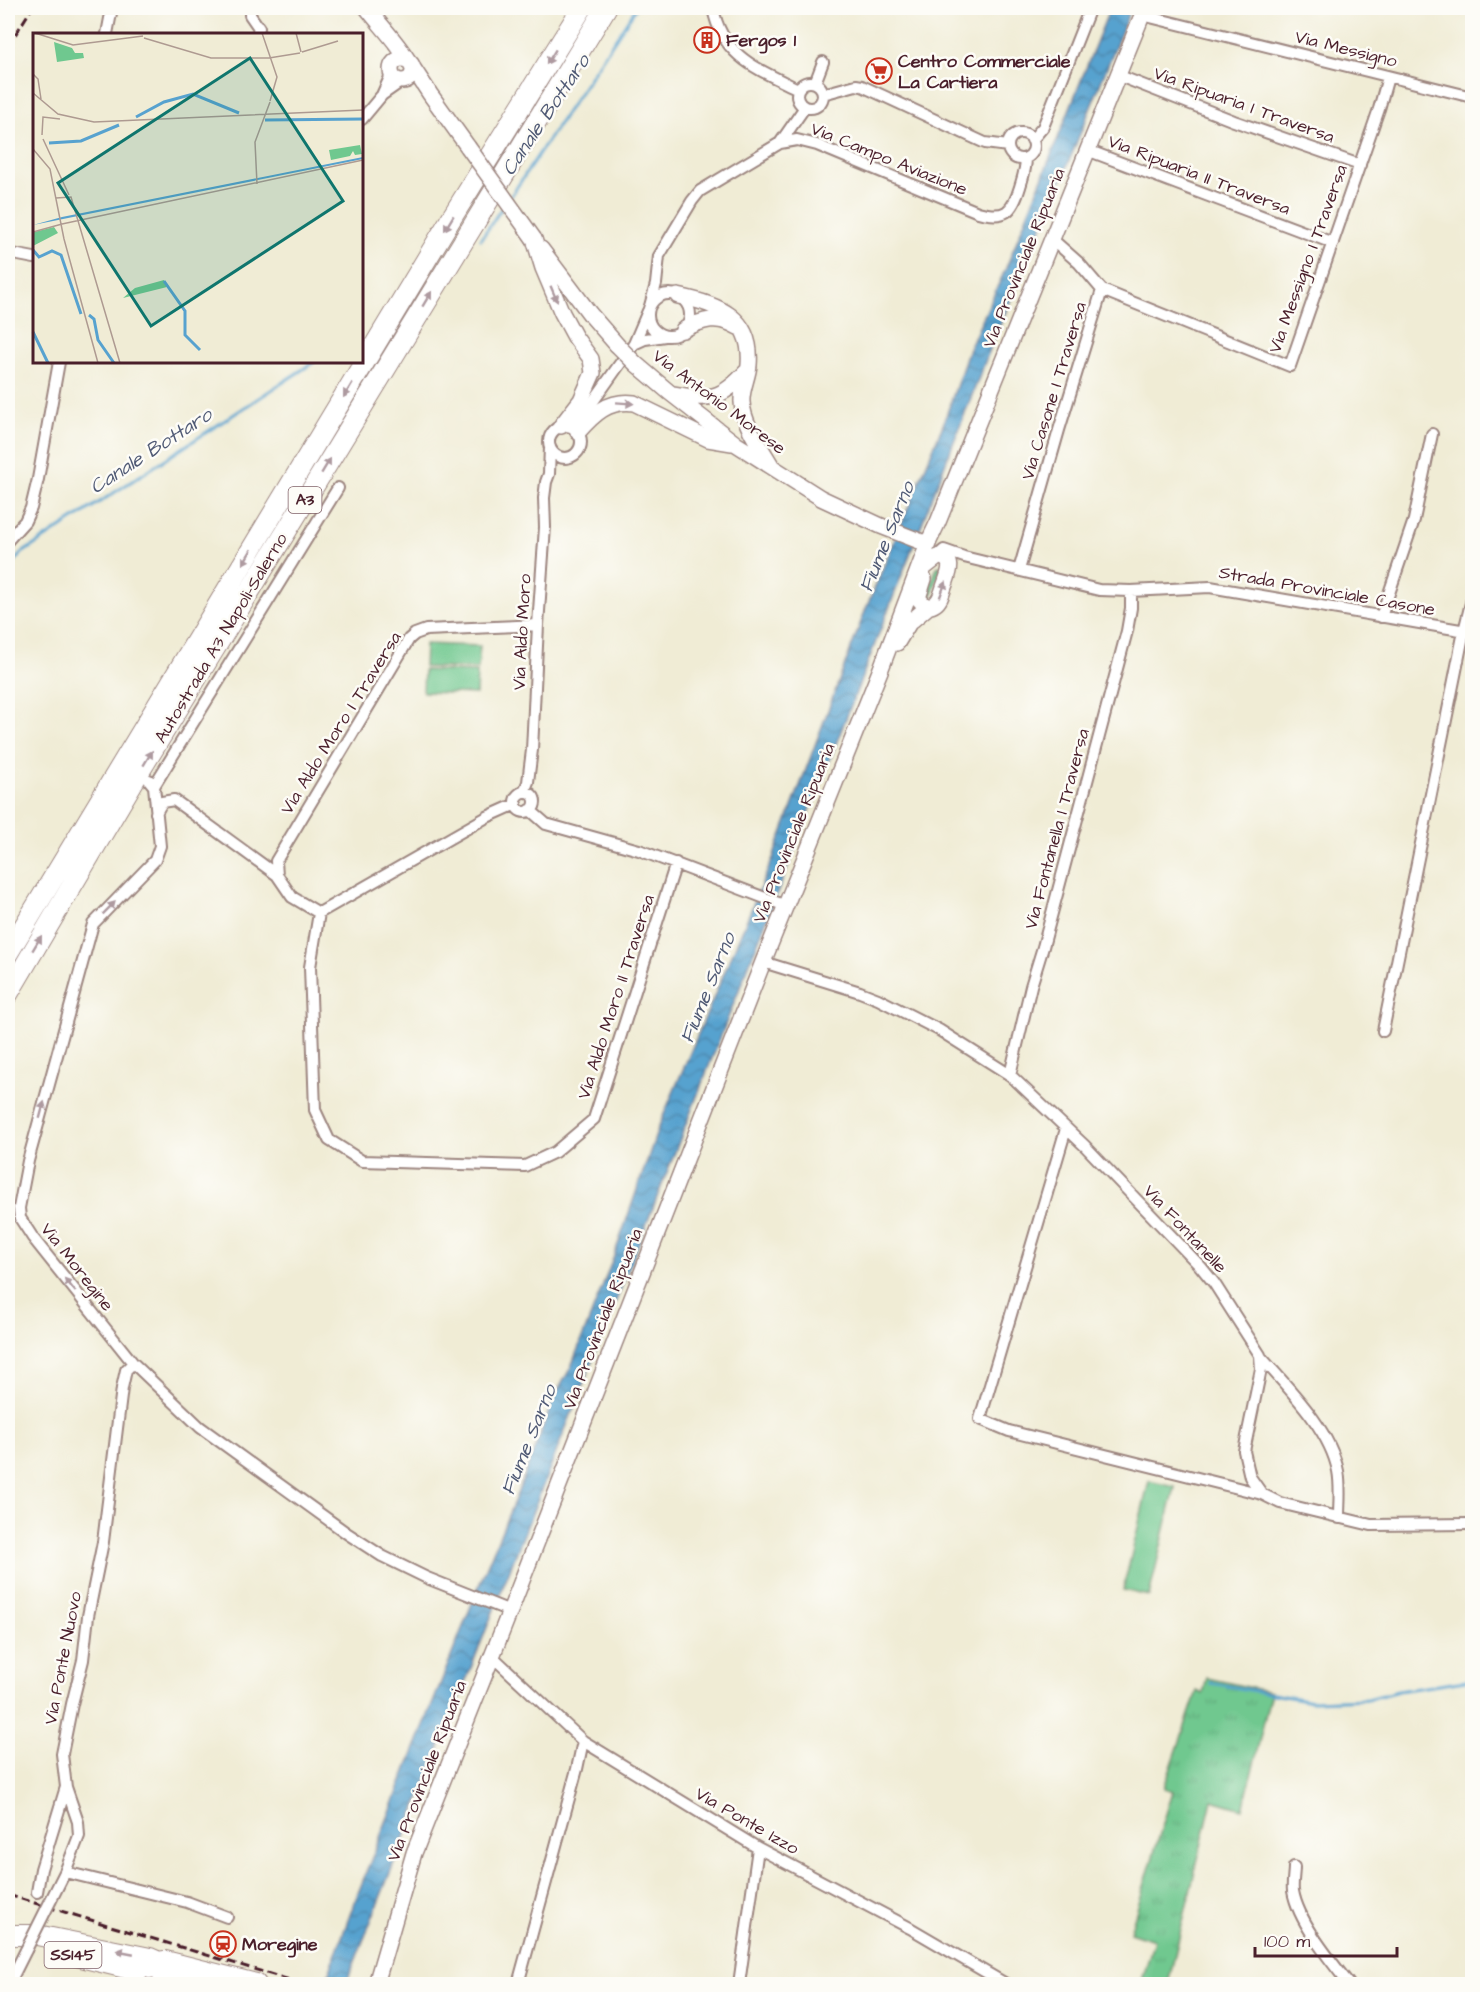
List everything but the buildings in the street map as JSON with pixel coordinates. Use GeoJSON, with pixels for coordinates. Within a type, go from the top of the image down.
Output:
{"type":"FeatureCollection","features":[{"type":"Feature","properties":{"kind":"highway","name":"Autostrada A3 Napoli-Salerno"},"geometry":{"type":"LineString","coordinates":[[8,953],[452,217],[582,8]]}},
{"type":"Feature","properties":{"kind":"highway","name":"Autostrada A3 Napoli-Salerno"},"geometry":{"type":"LineString","coordinates":[[8,993],[135,779],[606,8]]}},
{"type":"Feature","properties":{"kind":"highway"},"geometry":{"type":"LineString","coordinates":[[8,1936],[38,1935],[136,1954],[158,1962],[165,1961],[256,1984]]}},
{"type":"Feature","properties":{"kind":"highway","name":"SS145"},"geometry":{"type":"LineString","coordinates":[[8,1936],[139,1978]]}},
{"type":"Feature","properties":{"kind":"highway"},"geometry":{"type":"LineString","coordinates":[[139,1978],[158,1962]]}},
{"type":"Feature","properties":{"kind":"highway"},"geometry":{"type":"LineString","coordinates":[[158,1962],[166,1982],[189,1984]]}},
{"type":"Feature","properties":{"kind":"main road","name":"Via Antonio Morese"},"geometry":{"type":"LineString","coordinates":[[367,8],[396,43],[430,94],[590,314],[636,364],[736,444],[773,468],[821,498],[936,553]]}},
{"type":"Feature","properties":{"kind":"main road","name":"Via Provinciale Ripuaria"},"geometry":{"type":"LineString","coordinates":[[880,671],[909,623],[929,606],[939,601],[936,553],[938,522],[1143,11]]}},
{"type":"Feature","properties":{"kind":"main road","name":"Via Antonio Morese"},"geometry":{"type":"LineString","coordinates":[[384,31],[397,76],[430,94]]}},
{"type":"Feature","properties":{"kind":"main road"},"geometry":{"type":"LineString","coordinates":[[397,76],[412,75],[410,63]]}},
{"type":"Feature","properties":{"kind":"main road"},"geometry":{"type":"LineString","coordinates":[[534,239],[543,268],[562,313],[575,337],[591,359],[593,373],[571,429]]}},
{"type":"Feature","properties":{"kind":"main road"},"geometry":{"type":"LineString","coordinates":[[676,295],[701,300],[722,309],[730,314],[741,329],[748,344],[748,370],[742,393],[743,409],[750,427],[773,468]]}},
{"type":"Feature","properties":{"kind":"main road"},"geometry":{"type":"LineString","coordinates":[[683,330],[708,319],[725,321],[741,329]]}},
{"type":"Feature","properties":{"kind":"main road"},"geometry":{"type":"LineString","coordinates":[[669,392],[695,398],[714,397],[735,385],[748,370]]}},
{"type":"Feature","properties":{"kind":"main road"},"geometry":{"type":"LineString","coordinates":[[571,429],[615,403],[625,402],[634,403],[708,439],[736,444]]}},
{"type":"Feature","properties":{"kind":"main road","name":"Via Provinciale Ripuaria"},"geometry":{"type":"LineString","coordinates":[[376,1984],[414,1853],[763,962],[783,905],[880,671],[917,574],[936,553]]}},
{"type":"Feature","properties":{"kind":"main road","name":"Via Provinciale Ripuaria"},"geometry":{"type":"LineString","coordinates":[[918,594],[936,553]]}},
{"type":"Feature","properties":{"kind":"main road"},"geometry":{"type":"LineString","coordinates":[[917,574],[918,594],[922,604],[929,606]]}},
{"type":"Feature","properties":{"kind":"street"},"geometry":{"type":"LineString","coordinates":[[107,33],[112,8]]}},
{"type":"Feature","properties":{"kind":"street"},"geometry":{"type":"LineString","coordinates":[[250,8],[250,15],[259,28],[257,33]]}},
{"type":"Feature","properties":{"kind":"street"},"geometry":{"type":"LineString","coordinates":[[713,8],[715,21],[723,38],[734,52],[747,63],[798,89]]}},
{"type":"Feature","properties":{"kind":"street"},"geometry":{"type":"LineString","coordinates":[[1032,140],[1043,127],[1090,8]]}},
{"type":"Feature","properties":{"kind":"street","name":"Via Messigno"},"geometry":{"type":"LineString","coordinates":[[1143,11],[1473,98]]}},
{"type":"Feature","properties":{"kind":"street"},"geometry":{"type":"LineString","coordinates":[[814,83],[823,62]]}},
{"type":"Feature","properties":{"kind":"street","name":"Via Ripuaria I Traversa"},"geometry":{"type":"LineString","coordinates":[[1117,75],[1234,121],[1360,165]]}},
{"type":"Feature","properties":{"kind":"street"},"geometry":{"type":"LineString","coordinates":[[363,118],[397,76]]}},
{"type":"Feature","properties":{"kind":"street","name":"Via Messigno I Traversa"},"geometry":{"type":"LineString","coordinates":[[1102,290],[1290,366],[1388,77]]}},
{"type":"Feature","properties":{"kind":"street"},"geometry":{"type":"LineString","coordinates":[[804,83],[814,83],[820,86],[823,98],[818,105],[805,107],[798,98],[798,89],[804,83]]}},
{"type":"Feature","properties":{"kind":"street"},"geometry":{"type":"LineString","coordinates":[[823,94],[856,85],[862,86],[985,143],[1008,146]]}},
{"type":"Feature","properties":{"kind":"street"},"geometry":{"type":"LineString","coordinates":[[667,336],[661,335],[652,328],[648,317],[659,256],[663,247],[700,191],[780,143],[805,107]]}},
{"type":"Feature","properties":{"kind":"street"},"geometry":{"type":"LineString","coordinates":[[1018,134],[1026,134],[1032,140],[1034,144],[1032,153],[1026,158],[1013,157],[1008,146],[1011,138],[1018,134]]}},
{"type":"Feature","properties":{"kind":"street","name":"Via Campo Aviazione"},"geometry":{"type":"LineString","coordinates":[[780,143],[797,140],[817,145],[978,212],[999,216],[1013,205],[1026,168],[1026,158]]}},
{"type":"Feature","properties":{"kind":"street","name":"Via Ripuaria II Traversa"},"geometry":{"type":"LineString","coordinates":[[1087,150],[1333,243]]}},
{"type":"Feature","properties":{"kind":"street","name":"Via Casone I Traversa"},"geometry":{"type":"LineString","coordinates":[[1019,570],[1102,290],[1086,270],[1053,240]]}},
{"type":"Feature","properties":{"kind":"street"},"geometry":{"type":"LineString","coordinates":[[8,253],[33,258]]}},
{"type":"Feature","properties":{"kind":"street"},"geometry":{"type":"LineString","coordinates":[[634,344],[650,338],[673,336],[683,330],[689,321],[687,304],[657,274]]}},
{"type":"Feature","properties":{"kind":"street"},"geometry":{"type":"LineString","coordinates":[[570,457],[556,455],[550,447],[552,432],[571,429],[634,344],[653,301],[662,295],[676,295]]}},
{"type":"Feature","properties":{"kind":"street"},"geometry":{"type":"LineString","coordinates":[[8,540],[25,521],[31,508],[59,363]]}},
{"type":"Feature","properties":{"kind":"street"},"geometry":{"type":"LineString","coordinates":[[549,474],[580,447],[581,442],[571,429]]}},
{"type":"Feature","properties":{"kind":"street"},"geometry":{"type":"LineString","coordinates":[[1381,617],[1414,520],[1432,435]]}},
{"type":"Feature","properties":{"kind":"street","name":"Via Aldo Moro"},"geometry":{"type":"LineString","coordinates":[[524,792],[528,782],[532,750],[545,526],[544,498],[549,474],[550,447]]}},
{"type":"Feature","properties":{"kind":"street","name":"Via Moregine"},"geometry":{"type":"LineString","coordinates":[[338,488],[152,783],[160,846],[155,860],[93,924],[28,1161],[19,1208],[20,1218],[33,1238],[133,1363],[200,1427],[382,1556],[427,1578],[510,1611]]}},
{"type":"Feature","properties":{"kind":"street","name":"Strada Provinciale Casone"},"geometry":{"type":"LineString","coordinates":[[936,553],[956,559],[964,557],[1099,590],[1131,591],[1210,587],[1468,631]]}},
{"type":"Feature","properties":{"kind":"street","name":"Via Fontanella I Traversa"},"geometry":{"type":"LineString","coordinates":[[1010,1075],[1031,986],[1126,631],[1131,608],[1131,591]]}},
{"type":"Feature","properties":{"kind":"street"},"geometry":{"type":"LineString","coordinates":[[1383,1031],[1473,599]]}},
{"type":"Feature","properties":{"kind":"street","name":"Via Aldo Moro I Traversa"},"geometry":{"type":"LineString","coordinates":[[277,874],[276,861],[409,639],[426,630],[538,625]]}},
{"type":"Feature","properties":{"kind":"street"},"geometry":{"type":"LineString","coordinates":[[524,792],[534,797],[535,803],[530,810],[522,811],[516,804],[518,795],[524,792]]}},
{"type":"Feature","properties":{"kind":"street"},"geometry":{"type":"LineString","coordinates":[[156,813],[162,802],[174,800],[277,874],[292,897],[319,912],[488,817],[516,804]]}},
{"type":"Feature","properties":{"kind":"street"},"geometry":{"type":"LineString","coordinates":[[530,810],[546,824],[639,850],[783,905]]}},
{"type":"Feature","properties":{"kind":"street","name":"Via Aldo Moro II Traversa"},"geometry":{"type":"LineString","coordinates":[[319,912],[310,967],[315,1110],[329,1140],[362,1161],[525,1166],[555,1152],[594,1119],[676,863]]}},
{"type":"Feature","properties":{"kind":"street","name":"Via Fontanelle"},"geometry":{"type":"LineString","coordinates":[[763,962],[860,992],[939,1030],[1010,1075],[1085,1146],[1214,1282],[1260,1355],[1309,1413],[1332,1450],[1339,1473],[1339,1518]]}},
{"type":"Feature","properties":{"kind":"street"},"geometry":{"type":"LineString","coordinates":[[1066,1129],[980,1419],[1009,1431],[1262,1494],[1280,1503],[1371,1525],[1473,1524]]}},
{"type":"Feature","properties":{"kind":"street"},"geometry":{"type":"LineString","coordinates":[[1260,1355],[1262,1369],[1244,1451],[1250,1477],[1262,1494]]}},
{"type":"Feature","properties":{"kind":"street","name":"Via Ponte Nuovo"},"geometry":{"type":"LineString","coordinates":[[9,1984],[77,1845],[79,1828],[66,1787],[62,1765],[65,1736],[83,1660],[88,1616],[103,1542],[122,1388],[126,1370],[133,1363]]}},
{"type":"Feature","properties":{"kind":"street","name":"Via Ponte Izzo"},"geometry":{"type":"LineString","coordinates":[[492,1656],[583,1741],[758,1848],[910,1928],[990,1980],[1006,1984]]}},
{"type":"Feature","properties":{"kind":"street"},"geometry":{"type":"LineString","coordinates":[[518,1984],[583,1741]]}},
{"type":"Feature","properties":{"kind":"street"},"geometry":{"type":"LineString","coordinates":[[37,1892],[40,1869],[66,1787]]}},
{"type":"Feature","properties":{"kind":"street"},"geometry":{"type":"LineString","coordinates":[[740,1984],[758,1848]]}},
{"type":"Feature","properties":{"kind":"street"},"geometry":{"type":"LineString","coordinates":[[1294,1867],[1293,1890],[1299,1910],[1320,1946],[1349,1984]]}},
{"type":"Feature","properties":{"kind":"street"},"geometry":{"type":"LineString","coordinates":[[65,1872],[187,1902],[227,1917]]}},
{"type":"Feature","properties":{"kind":"green space"},"geometry":{"type":"Polygon","coordinates":[[[940,566],[931,597],[928,598],[926,596],[937,567],[940,566]]]}},
{"type":"Feature","properties":{"kind":"green space"},"geometry":{"type":"Polygon","coordinates":[[[425,644],[480,646],[478,669],[424,667],[425,644]]]}},
{"type":"Feature","properties":{"kind":"green space"},"geometry":{"type":"Polygon","coordinates":[[[424,670],[477,672],[476,694],[423,692],[424,670]]]}},
{"type":"Feature","properties":{"kind":"green space"},"geometry":{"type":"Polygon","coordinates":[[[1149,1481],[1175,1487],[1149,1596],[1123,1590],[1149,1481]]]}},
{"type":"Feature","properties":{"kind":"green space"},"geometry":{"type":"Polygon","coordinates":[[[1207,1678],[1271,1692],[1243,1809],[1212,1800],[1168,1984],[1141,1984],[1154,1940],[1130,1932],[1173,1791],[1164,1788],[1197,1691],[1203,1694],[1207,1678]]]}},
{"type":"Feature","properties":{"kind":"water","name":"Fiume Sarno"},"geometry":{"type":"Polygon","coordinates":[[[1110,8],[1131,8],[992,344],[346,1984],[325,1984],[355,1901],[482,1578],[554,1398],[571,1367],[614,1256],[659,1126],[773,858],[865,611],[943,425],[969,349],[1006,268],[1110,8]]]}},
{"type":"Feature","properties":{"kind":"waterway","name":"Canale Bottaro"},"geometry":{"type":"LineString","coordinates":[[511,196],[636,8]]}},
{"type":"Feature","properties":{"kind":"waterway","name":"Canale Bottaro"},"geometry":{"type":"LineString","coordinates":[[481,239],[503,206]]}},
{"type":"Feature","properties":{"kind":"waterway","name":"Canale Bottaro"},"geometry":{"type":"LineString","coordinates":[[8,569],[22,553],[312,363]]}},
{"type":"Feature","properties":{"kind":"waterway"},"geometry":{"type":"LineString","coordinates":[[1211,1683],[1312,1701],[1368,1699],[1398,1691],[1472,1680]]}},
{"type":"Feature","properties":{"kind":"railway"},"geometry":{"type":"LineString","coordinates":[[8,46],[32,8]]}},
{"type":"Feature","properties":{"kind":"railway"},"geometry":{"type":"LineString","coordinates":[[8,1895],[303,1984]]}},
{"type":"Feature","properties":{"kind":"place","name":"Fergos 1"},"geometry":{"type":"Point","coordinates":[707,40]}},
{"type":"Feature","properties":{"kind":"place","name":"Centro Commerciale La Cartiera"},"geometry":{"type":"Point","coordinates":[879,71]}},
{"type":"Feature","properties":{"kind":"place","name":"Moregine"},"geometry":{"type":"Point","coordinates":[223,1944]}}]}
